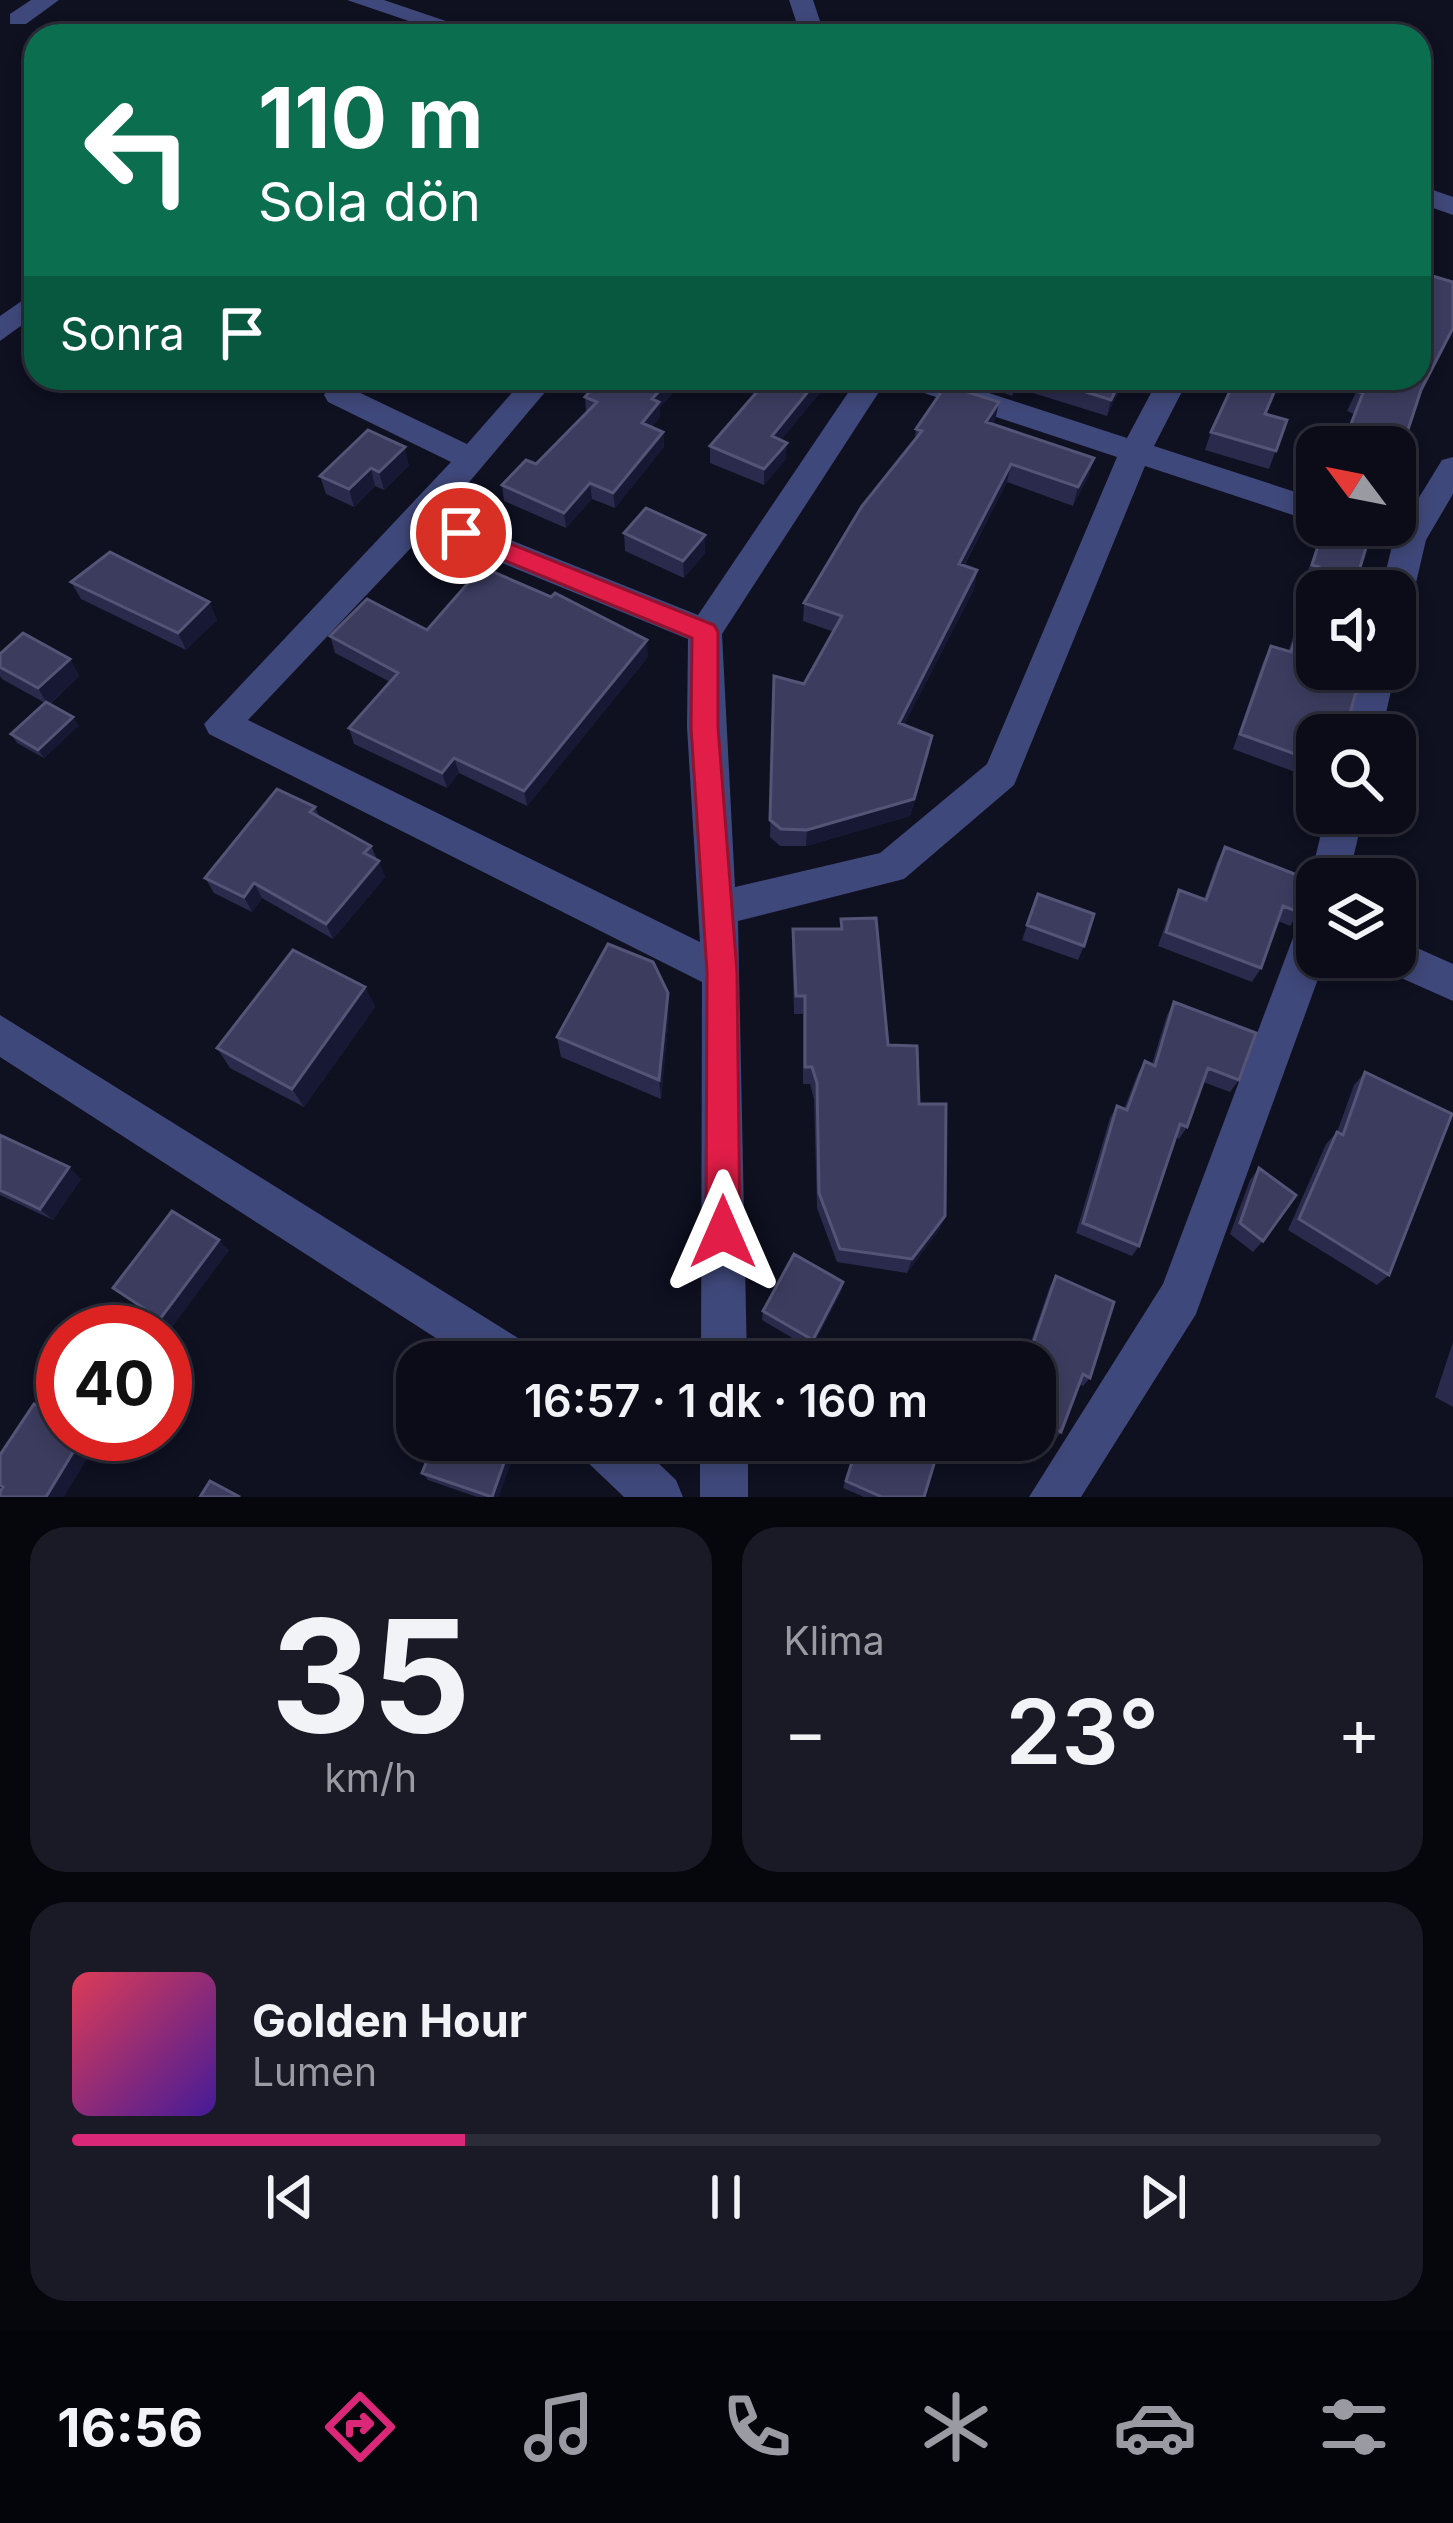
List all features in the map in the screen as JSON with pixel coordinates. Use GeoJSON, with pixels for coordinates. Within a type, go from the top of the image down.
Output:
{"type":"FeatureCollection","features":[{"type":"Feature","properties":{"kind":"street"},"geometry":{"type":"LineString","coordinates":[[18,20],[47,0]]}},
{"type":"Feature","properties":{"kind":"street"},"geometry":{"type":"LineString","coordinates":[[359,0],[438,24]]}},
{"type":"Feature","properties":{"kind":"street"},"geometry":{"type":"LineString","coordinates":[[0,331],[24,311]]}},
{"type":"Feature","properties":{"kind":"street"},"geometry":{"type":"LineString","coordinates":[[531,390],[421,517],[222,724],[722,972]]}},
{"type":"Feature","properties":{"kind":"street"},"geometry":{"type":"LineString","coordinates":[[724,1341],[722,972],[715,909],[705,632],[867,390]]}},
{"type":"Feature","properties":{"kind":"street"},"geometry":{"type":"LineString","coordinates":[[945,390],[1296,504]]}},
{"type":"Feature","properties":{"kind":"street"},"geometry":{"type":"LineString","coordinates":[[715,909],[891,868],[1001,773],[1134,454],[1168,390]]}},
{"type":"Feature","properties":{"kind":"street"},"geometry":{"type":"LineString","coordinates":[[339,395],[469,458]]}},
{"type":"Feature","properties":{"kind":"street"},"geometry":{"type":"LineString","coordinates":[[1416,529],[1453,469]]}},
{"type":"Feature","properties":{"kind":"street"},"geometry":{"type":"LineString","coordinates":[[421,517],[705,632]]}},
{"type":"Feature","properties":{"kind":"street"},"geometry":{"type":"LineString","coordinates":[[1416,966],[1453,983]]}},
{"type":"Feature","properties":{"kind":"street"},"geometry":{"type":"LineString","coordinates":[[1053,1497],[1180,1298],[1298,978]]}},
{"type":"Feature","properties":{"kind":"street"},"geometry":{"type":"LineString","coordinates":[[0,1034],[482,1341]]}},
{"type":"Feature","properties":{"kind":"street"},"geometry":{"type":"LineString","coordinates":[[621,1461],[659,1497]]}},
{"type":"Feature","properties":{"kind":"street"},"geometry":{"type":"LineString","coordinates":[[724,1461],[724,1497]]}},
{"type":"Feature","properties":{"kind":"building"},"geometry":{"type":"Polygon","coordinates":[[[1431,276],[1453,282],[1453,328],[1431,371],[1431,276]]]}},
{"type":"Feature","properties":{"kind":"building"},"geometry":{"type":"Polygon","coordinates":[[[591,390],[660,390],[652,399],[659,402],[642,423],[663,432],[613,493],[590,483],[564,513],[502,485],[526,460],[536,464],[597,402],[585,397],[591,390]]]}},
{"type":"Feature","properties":{"kind":"building"},"geometry":{"type":"Polygon","coordinates":[[[759,390],[809,390],[772,436],[787,443],[764,469],[710,446],[759,390]]]}},
{"type":"Feature","properties":{"kind":"building"},"geometry":{"type":"Polygon","coordinates":[[[943,390],[962,390],[999,402],[986,422],[1094,458],[1078,487],[1011,464],[959,564],[977,570],[899,723],[932,736],[914,799],[807,830],[781,829],[770,820],[774,676],[804,684],[842,616],[804,603],[862,506],[922,431],[916,429],[943,390]]]}},
{"type":"Feature","properties":{"kind":"building"},"geometry":{"type":"Polygon","coordinates":[[[1080,390],[1116,390],[1111,400],[1080,390]]]}},
{"type":"Feature","properties":{"kind":"building"},"geometry":{"type":"Polygon","coordinates":[[[1230,390],[1275,390],[1265,414],[1287,420],[1276,451],[1211,432],[1230,390]]]}},
{"type":"Feature","properties":{"kind":"building"},"geometry":{"type":"Polygon","coordinates":[[[1421,390],[1409,426],[1350,426],[1363,393],[1356,391],[1421,390]]]}},
{"type":"Feature","properties":{"kind":"building"},"geometry":{"type":"Polygon","coordinates":[[[368,430],[405,447],[379,472],[371,468],[349,489],[320,476],[368,430]]]}},
{"type":"Feature","properties":{"kind":"building"},"geometry":{"type":"Polygon","coordinates":[[[646,508],[705,535],[683,561],[624,533],[646,508]]]}},
{"type":"Feature","properties":{"kind":"building"},"geometry":{"type":"Polygon","coordinates":[[[1318,546],[1366,546],[1359,570],[1318,570],[1312,565],[1318,546]]]}},
{"type":"Feature","properties":{"kind":"building"},"geometry":{"type":"Polygon","coordinates":[[[110,552],[209,602],[178,633],[71,582],[110,552]]]}},
{"type":"Feature","properties":{"kind":"building"},"geometry":{"type":"Polygon","coordinates":[[[482,567],[551,597],[555,593],[647,640],[524,791],[454,758],[442,773],[349,728],[398,673],[330,636],[367,599],[427,630],[482,567]]]}},
{"type":"Feature","properties":{"kind":"building"},"geometry":{"type":"Polygon","coordinates":[[[23,633],[70,659],[38,688],[0,667],[0,654],[23,633]]]}},
{"type":"Feature","properties":{"kind":"building"},"geometry":{"type":"Polygon","coordinates":[[[1296,637],[1296,690],[1357,690],[1350,714],[1296,714],[1296,754],[1240,734],[1271,646],[1291,652],[1296,637]]]}},
{"type":"Feature","properties":{"kind":"building"},"geometry":{"type":"Polygon","coordinates":[[[46,702],[73,717],[38,750],[11,734],[46,702]]]}},
{"type":"Feature","properties":{"kind":"building"},"geometry":{"type":"Polygon","coordinates":[[[277,789],[315,807],[310,812],[371,846],[364,853],[379,861],[326,924],[254,883],[244,897],[205,878],[277,789]]]}},
{"type":"Feature","properties":{"kind":"building"},"geometry":{"type":"Polygon","coordinates":[[[1225,847],[1296,875],[1296,911],[1283,906],[1261,968],[1166,932],[1179,890],[1206,900],[1225,847]]]}},
{"type":"Feature","properties":{"kind":"building"},"geometry":{"type":"Polygon","coordinates":[[[1038,894],[1094,914],[1084,946],[1027,925],[1038,894]]]}},
{"type":"Feature","properties":{"kind":"building"},"geometry":{"type":"Polygon","coordinates":[[[876,918],[888,1045],[917,1046],[919,1104],[946,1104],[945,1216],[912,1259],[840,1249],[819,1193],[817,1083],[812,1067],[805,1067],[805,996],[796,996],[793,929],[842,929],[841,919],[876,918]]]}},
{"type":"Feature","properties":{"kind":"building"},"geometry":{"type":"Polygon","coordinates":[[[608,944],[653,962],[668,993],[659,1080],[557,1037],[608,944]]]}},
{"type":"Feature","properties":{"kind":"building"},"geometry":{"type":"Polygon","coordinates":[[[293,950],[365,987],[292,1089],[217,1048],[293,950]]]}},
{"type":"Feature","properties":{"kind":"building"},"geometry":{"type":"Polygon","coordinates":[[[1174,1002],[1256,1033],[1239,1080],[1208,1068],[1187,1127],[1180,1124],[1139,1246],[1083,1223],[1117,1106],[1127,1110],[1145,1061],[1155,1066],[1174,1002]]]}},
{"type":"Feature","properties":{"kind":"building"},"geometry":{"type":"Polygon","coordinates":[[[1365,1072],[1452,1114],[1389,1275],[1299,1219],[1337,1132],[1343,1135],[1365,1072]]]}},
{"type":"Feature","properties":{"kind":"building"},"geometry":{"type":"Polygon","coordinates":[[[0,1135],[69,1167],[40,1209],[0,1190],[0,1135]]]}},
{"type":"Feature","properties":{"kind":"building"},"geometry":{"type":"Polygon","coordinates":[[[1259,1168],[1296,1195],[1263,1241],[1240,1223],[1259,1168]]]}},
{"type":"Feature","properties":{"kind":"building"},"geometry":{"type":"Polygon","coordinates":[[[172,1211],[219,1240],[170,1305],[139,1305],[113,1288],[172,1211]]]}},
{"type":"Feature","properties":{"kind":"building"},"geometry":{"type":"Polygon","coordinates":[[[794,1254],[843,1282],[813,1340],[763,1311],[794,1254]]]}},
{"type":"Feature","properties":{"kind":"building"},"geometry":{"type":"Polygon","coordinates":[[[1056,1276],[1114,1302],[1090,1378],[1083,1374],[1061,1432],[1056,1429],[1056,1341],[1034,1341],[1056,1276]]]}},
{"type":"Feature","properties":{"kind":"building"},"geometry":{"type":"Polygon","coordinates":[[[34,1404],[36,1461],[68,1461],[46,1497],[0,1497],[0,1455],[34,1404]]]}},
{"type":"Feature","properties":{"kind":"building"},"geometry":{"type":"Polygon","coordinates":[[[427,1461],[505,1461],[492,1497],[422,1473],[427,1461]]]}},
{"type":"Feature","properties":{"kind":"building"},"geometry":{"type":"Polygon","coordinates":[[[852,1461],[935,1461],[924,1497],[882,1497],[846,1481],[852,1461]]]}},
{"type":"Feature","properties":{"kind":"building"},"geometry":{"type":"Polygon","coordinates":[[[210,1481],[240,1497],[200,1497],[210,1481]]]}},
{"type":"Feature","properties":{"kind":"route"},"geometry":{"type":"LineString","coordinates":[[461,533],[705,632],[705,727],[722,972],[723,1232]]}}]}
